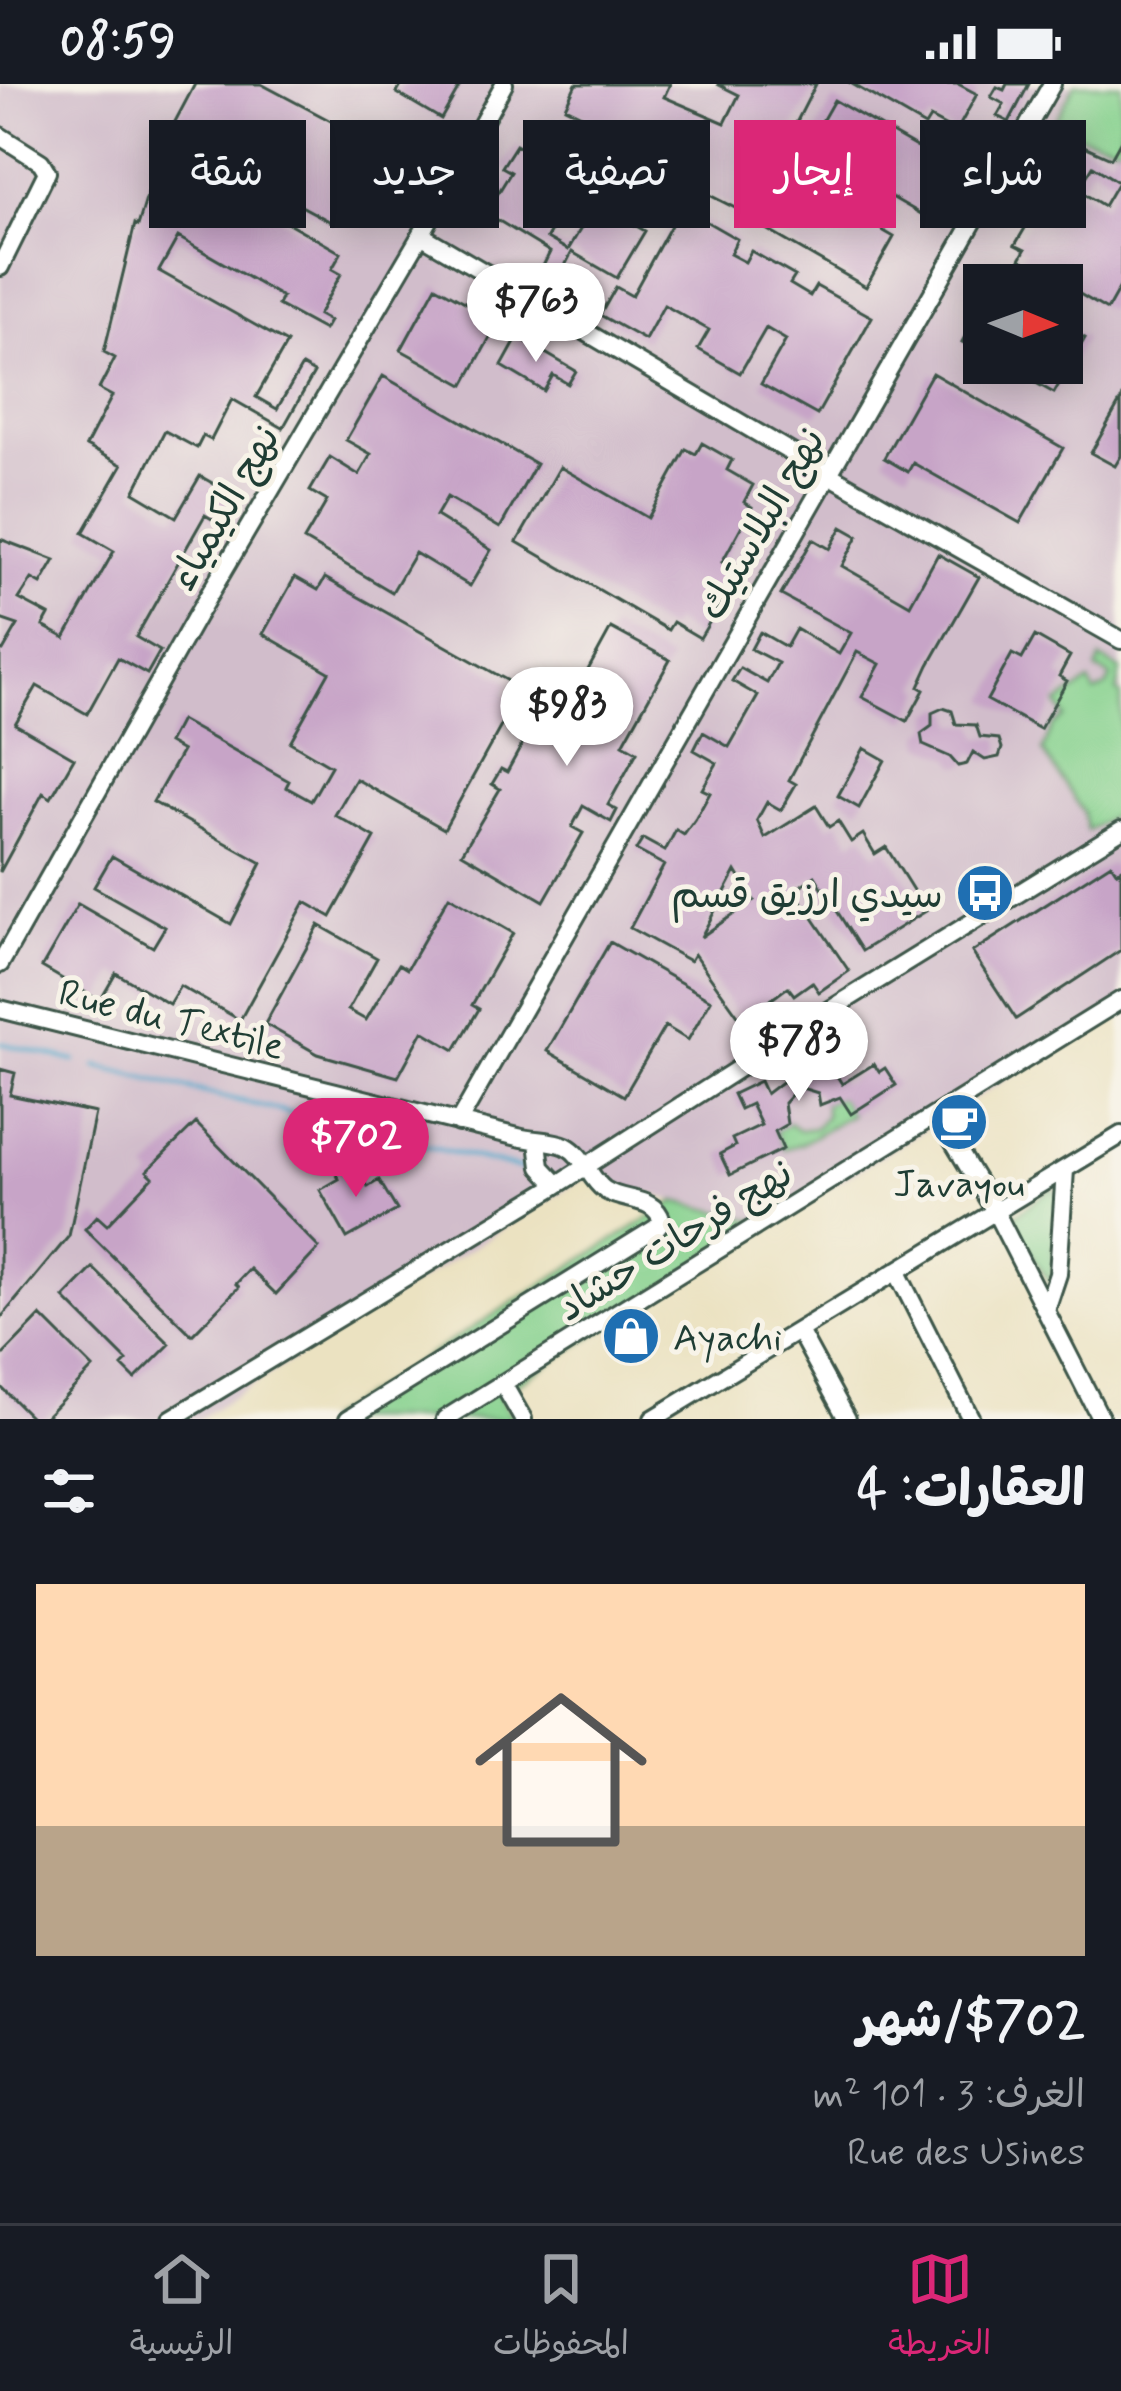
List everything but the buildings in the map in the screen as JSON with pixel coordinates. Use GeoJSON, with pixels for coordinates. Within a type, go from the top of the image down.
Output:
{"type":"FeatureCollection","features":[{"type":"Feature","properties":{"kind":"street","name":"نهج الكيمياء"},"geometry":{"type":"LineString","coordinates":[[0,964],[504,84]]}},
{"type":"Feature","properties":{"kind":"street","name":"نهج البلاستيك"},"geometry":{"type":"LineString","coordinates":[[458,1123],[1052,84]]}},
{"type":"Feature","properties":{"kind":"street"},"geometry":{"type":"LineString","coordinates":[[0,136],[41,162],[47,172],[0,266]]}},
{"type":"Feature","properties":{"kind":"street"},"geometry":{"type":"LineString","coordinates":[[421,235],[1121,640]]}},
{"type":"Feature","properties":{"kind":"street"},"geometry":{"type":"LineString","coordinates":[[171,1419],[532,1200],[1121,830]]}},
{"type":"Feature","properties":{"kind":"street","name":"نهج فرحات حشاد"},"geometry":{"type":"LineString","coordinates":[[446,1419],[1121,1000]]}},
{"type":"Feature","properties":{"kind":"street","name":"Rue du Textile"},"geometry":{"type":"LineString","coordinates":[[0,1009],[566,1146],[572,1174],[608,1192],[652,1205],[662,1221],[348,1419]]}},
{"type":"Feature","properties":{"kind":"street"},"geometry":{"type":"LineString","coordinates":[[938,1115],[995,1211],[1101,1419]]}},
{"type":"Feature","properties":{"kind":"street"},"geometry":{"type":"LineString","coordinates":[[653,1419],[1121,1135]]}},
{"type":"Feature","properties":{"kind":"street"},"geometry":{"type":"LineString","coordinates":[[538,1142],[541,1167],[572,1174]]}},
{"type":"Feature","properties":{"kind":"street"},"geometry":{"type":"LineString","coordinates":[[1046,1310],[1058,1274],[1065,1171]]}},
{"type":"Feature","properties":{"kind":"street"},"geometry":{"type":"LineString","coordinates":[[897,1272],[971,1419]]}},
{"type":"Feature","properties":{"kind":"street"},"geometry":{"type":"LineString","coordinates":[[799,1331],[847,1419]]}},
{"type":"Feature","properties":{"kind":"street"},"geometry":{"type":"LineString","coordinates":[[503,1384],[518,1417]]}},
{"type":"Feature","properties":{"kind":"shaded area"},"geometry":{"type":"Polygon","coordinates":[[[0,84],[1121,84],[1121,1009],[770,1224],[584,1178],[198,1419],[0,1419],[0,84]]]}},
{"type":"Feature","properties":{"kind":"green space"},"geometry":{"type":"Polygon","coordinates":[[[1075,84],[1121,84],[1121,146],[1086,137],[1086,120],[1055,120],[1075,84]]]}},
{"type":"Feature","properties":{"kind":"green space"},"geometry":{"type":"Polygon","coordinates":[[[1101,659],[1121,670],[1117,692],[1121,695],[1121,811],[1087,831],[1083,812],[1043,751],[1053,726],[1065,717],[1057,704],[1089,682],[1095,693],[1106,687],[1111,677],[1096,669],[1101,659]]]}},
{"type":"Feature","properties":{"kind":"green space"},"geometry":{"type":"Polygon","coordinates":[[[840,1097],[851,1114],[801,1144],[783,1149],[775,1131],[789,1123],[799,1130],[815,1128],[825,1116],[825,1103],[840,1097]]]}},
{"type":"Feature","properties":{"kind":"green space"},"geometry":{"type":"Polygon","coordinates":[[[1052,1188],[1058,1195],[1051,1286],[1011,1218],[1052,1188]]]}},
{"type":"Feature","properties":{"kind":"green space"},"geometry":{"type":"Polygon","coordinates":[[[676,1201],[770,1224],[499,1395],[513,1419],[326,1419],[676,1201]]]}},
{"type":"Feature","properties":{"kind":"waterway"},"geometry":{"type":"LineString","coordinates":[[0,1043],[75,1061]]}},
{"type":"Feature","properties":{"kind":"waterway"},"geometry":{"type":"LineString","coordinates":[[96,1066],[522,1169]]}},
{"type":"Feature","properties":{"kind":"place","name":"سيدي ارزيق قسم"},"geometry":{"type":"Point","coordinates":[985,893]}},
{"type":"Feature","properties":{"kind":"place","name":"Javayou"},"geometry":{"type":"Point","coordinates":[959,1122]}},
{"type":"Feature","properties":{"kind":"place","name":"Ayachi"},"geometry":{"type":"Point","coordinates":[631,1336]}}]}
